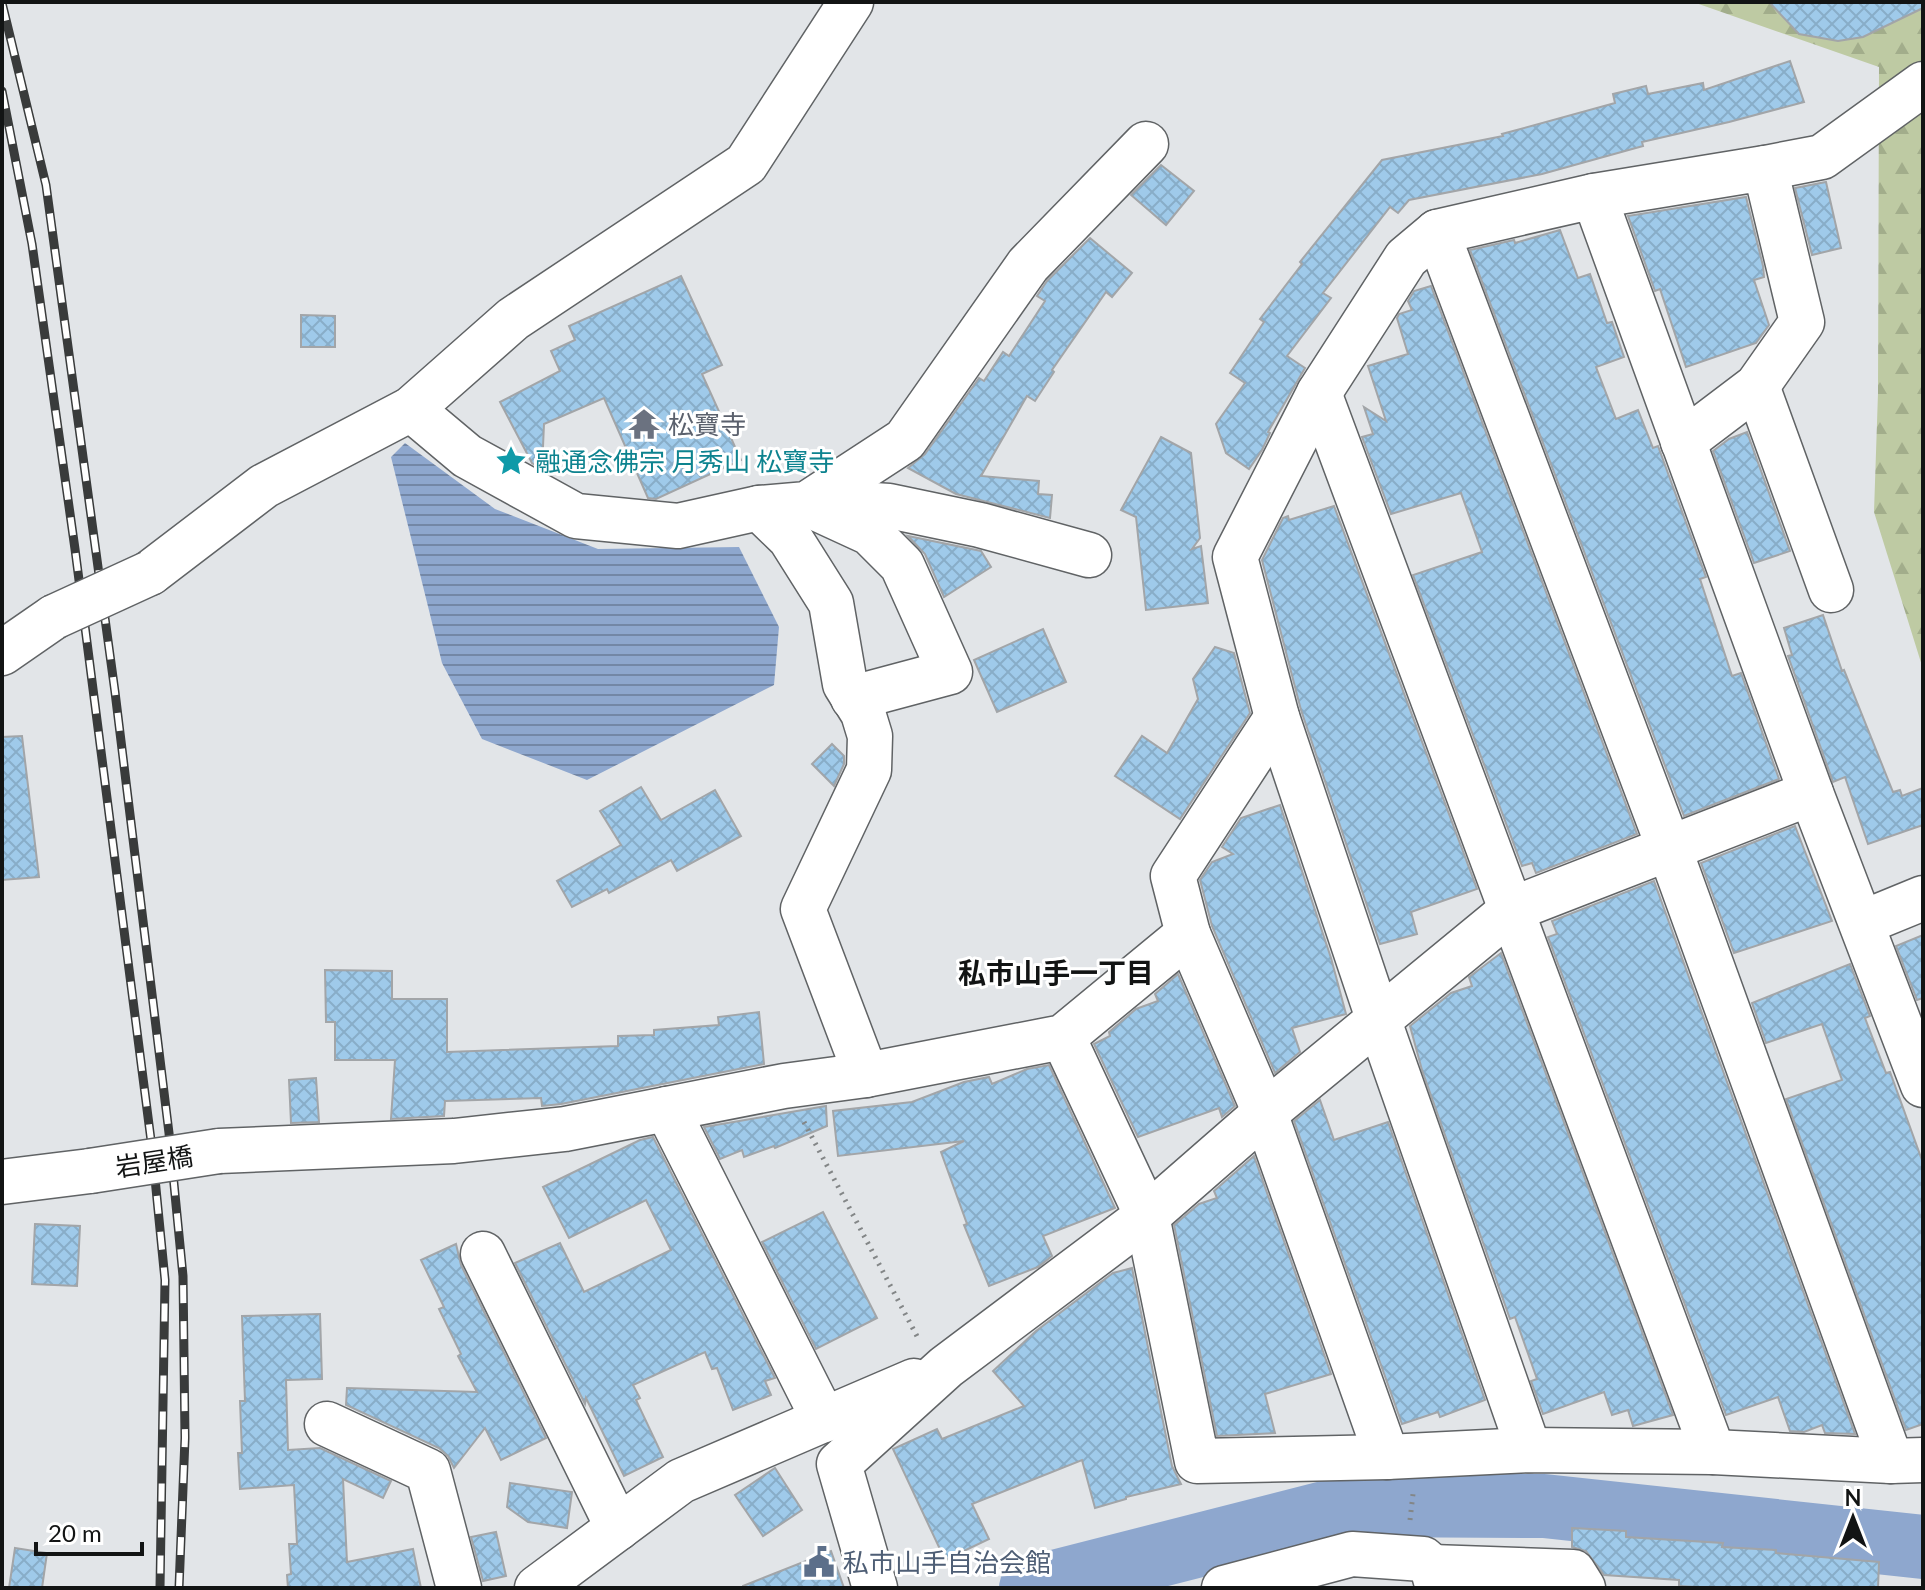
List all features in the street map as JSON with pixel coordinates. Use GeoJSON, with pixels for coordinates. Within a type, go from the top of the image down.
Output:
{"type":"FeatureCollection","features":[{"type":"Feature","properties":{"kind":"street"},"geometry":{"type":"LineString","coordinates":[[2,653],[54,617],[150,573],[264,486],[411,409],[513,319],[746,164],[851,2]]}},
{"type":"Feature","properties":{"kind":"street"},"geometry":{"type":"LineString","coordinates":[[1529,1450],[1277,717],[1235,557],[1319,393],[1406,258],[1437,232],[1594,196],[1822,157],[1923,84]]}},
{"type":"Feature","properties":{"kind":"street"},"geometry":{"type":"LineString","coordinates":[[810,503],[905,440],[1028,265],[1146,144]]}},
{"type":"Feature","properties":{"kind":"street"},"geometry":{"type":"LineString","coordinates":[[1683,442],[1757,386],[1802,322],[1765,168]]}},
{"type":"Feature","properties":{"kind":"street"},"geometry":{"type":"LineString","coordinates":[[1594,196],[1811,793],[1923,1085]]}},
{"type":"Feature","properties":{"kind":"street"},"geometry":{"type":"LineString","coordinates":[[1188,934],[1063,1037],[1147,1216],[1197,1461],[1400,1472],[1529,1450],[1713,1452],[1907,1461],[1669,848],[1437,232]]}},
{"type":"Feature","properties":{"kind":"street"},"geometry":{"type":"LineString","coordinates":[[1757,386],[1831,590]]}},
{"type":"Feature","properties":{"kind":"street"},"geometry":{"type":"LineString","coordinates":[[1319,393],[1713,1452]]}},
{"type":"Feature","properties":{"kind":"street"},"geometry":{"type":"LineString","coordinates":[[411,409],[467,456],[576,516],[678,526],[759,508],[810,503],[889,506],[980,525],[1089,555]]}},
{"type":"Feature","properties":{"kind":"street"},"geometry":{"type":"LineString","coordinates":[[810,503],[870,533],[902,565],[950,672],[853,698]]}},
{"type":"Feature","properties":{"kind":"street"},"geometry":{"type":"LineString","coordinates":[[759,508],[790,538],[831,603],[845,684],[863,713],[870,736],[869,770],[803,909],[866,1075]]}},
{"type":"Feature","properties":{"kind":"street"},"geometry":{"type":"LineString","coordinates":[[1277,717],[1173,876],[1188,934],[1265,1113],[1400,1472]]}},
{"type":"Feature","properties":{"kind":"street"},"geometry":{"type":"LineString","coordinates":[[875,1588],[839,1464],[939,1370],[1147,1216],[1265,1113],[1513,909],[1811,793]]}},
{"type":"Feature","properties":{"kind":"street"},"geometry":{"type":"LineString","coordinates":[[1862,923],[1923,898]]}},
{"type":"Feature","properties":{"kind":"street","name":"岩屋橋"},"geometry":{"type":"LineString","coordinates":[[2,1182],[219,1151],[454,1141],[565,1129],[784,1086],[866,1075],[1063,1037]]}},
{"type":"Feature","properties":{"kind":"street"},"geometry":{"type":"LineString","coordinates":[[667,1109],[824,1420]]}},
{"type":"Feature","properties":{"kind":"street"},"geometry":{"type":"LineString","coordinates":[[483,1254],[618,1528]]}},
{"type":"Feature","properties":{"kind":"street"},"geometry":{"type":"LineString","coordinates":[[537,1588],[681,1481],[939,1370]]}},
{"type":"Feature","properties":{"kind":"street"},"geometry":{"type":"LineString","coordinates":[[327,1424],[428,1471],[459,1588]]}},
{"type":"Feature","properties":{"kind":"street"},"geometry":{"type":"LineString","coordinates":[[1224,1588],[1352,1554],[1423,1559],[1435,1577],[1573,1572],[1583,1588]]}},
{"type":"Feature","properties":{"kind":"path"},"geometry":{"type":"LineString","coordinates":[[784,1086],[939,1370]]}},
{"type":"Feature","properties":{"kind":"path"},"geometry":{"type":"LineString","coordinates":[[1400,1472],[1410,1526]]}},
{"type":"Feature","properties":{"kind":"green space"},"geometry":{"type":"Polygon","coordinates":[[[1693,2],[1923,2],[1923,669],[1874,512],[1878,393],[1879,67],[1693,2]]]}},
{"type":"Feature","properties":{"kind":"water"},"geometry":{"type":"Polygon","coordinates":[[[405,443],[495,509],[598,549],[739,547],[779,627],[774,685],[587,780],[482,739],[442,663],[391,457],[405,443]]]}},
{"type":"Feature","properties":{"kind":"building"},"geometry":{"type":"Polygon","coordinates":[[[1769,2],[1923,2],[1923,8],[1863,37],[1838,41],[1799,34],[1769,2]]]}},
{"type":"Feature","properties":{"kind":"building"},"geometry":{"type":"Polygon","coordinates":[[[1790,61],[1804,102],[1642,142],[1643,146],[1542,174],[1409,200],[1398,213],[1390,207],[1323,293],[1331,298],[1287,356],[1305,368],[1268,432],[1262,450],[1249,469],[1226,453],[1216,424],[1245,383],[1230,373],[1264,322],[1260,319],[1302,264],[1300,262],[1382,160],[1503,136],[1615,103],[1613,94],[1646,86],[1648,94],[1703,83],[1704,90],[1790,61]]]}},
{"type":"Feature","properties":{"kind":"building"},"geometry":{"type":"Polygon","coordinates":[[[1161,165],[1194,191],[1166,225],[1131,195],[1161,165]]]}},
{"type":"Feature","properties":{"kind":"building"},"geometry":{"type":"Polygon","coordinates":[[[1826,182],[1841,248],[1812,255],[1795,188],[1826,182]]]}},
{"type":"Feature","properties":{"kind":"building"},"geometry":{"type":"Polygon","coordinates":[[[1746,197],[1763,266],[1764,277],[1754,280],[1769,325],[1756,343],[1686,367],[1660,289],[1655,291],[1628,216],[1746,197]]]}},
{"type":"Feature","properties":{"kind":"building"},"geometry":{"type":"Polygon","coordinates":[[[1560,230],[1578,278],[1590,274],[1607,323],[1612,322],[1624,357],[1596,367],[1616,419],[1638,410],[1653,448],[1658,446],[1706,577],[1700,579],[1732,676],[1741,673],[1779,779],[1684,816],[1470,250],[1514,240],[1515,243],[1560,230]]]}},
{"type":"Feature","properties":{"kind":"building"},"geometry":{"type":"Polygon","coordinates":[[[1090,238],[1132,273],[1112,297],[1106,292],[1052,370],[1054,372],[1035,401],[1027,396],[981,476],[1039,481],[1038,494],[1052,495],[1050,518],[956,494],[908,468],[925,454],[979,378],[984,381],[1003,352],[1009,356],[1045,301],[1037,296],[1047,281],[1090,238]]]}},
{"type":"Feature","properties":{"kind":"building"},"geometry":{"type":"Polygon","coordinates":[[[681,276],[722,365],[702,374],[741,460],[656,499],[648,498],[604,398],[544,424],[542,469],[532,463],[500,402],[560,371],[551,351],[575,340],[569,326],[681,276]]]}},
{"type":"Feature","properties":{"kind":"building"},"geometry":{"type":"Polygon","coordinates":[[[1431,286],[1637,834],[1536,873],[1532,863],[1522,866],[1413,575],[1482,552],[1461,493],[1391,514],[1362,437],[1373,434],[1364,407],[1386,421],[1368,366],[1408,354],[1397,318],[1399,314],[1412,310],[1408,301],[1414,291],[1431,286]]]}},
{"type":"Feature","properties":{"kind":"building"},"geometry":{"type":"Polygon","coordinates":[[[301,315],[335,316],[335,347],[301,347],[301,315]]]}},
{"type":"Feature","properties":{"kind":"building"},"geometry":{"type":"Polygon","coordinates":[[[1747,432],[1790,551],[1754,563],[1713,451],[1729,439],[1747,432]]]}},
{"type":"Feature","properties":{"kind":"building"},"geometry":{"type":"Polygon","coordinates":[[[1161,437],[1191,453],[1200,538],[1192,549],[1201,546],[1208,603],[1146,610],[1136,517],[1121,510],[1161,437]]]}},
{"type":"Feature","properties":{"kind":"building"},"geometry":{"type":"Polygon","coordinates":[[[1334,506],[1477,889],[1411,912],[1417,934],[1380,944],[1301,710],[1262,560],[1283,518],[1288,516],[1289,520],[1334,506]]]}},
{"type":"Feature","properties":{"kind":"building"},"geometry":{"type":"Polygon","coordinates":[[[908,536],[981,551],[991,567],[944,597],[925,554],[908,536]]]}},
{"type":"Feature","properties":{"kind":"building"},"geometry":{"type":"Polygon","coordinates":[[[1823,615],[1842,671],[1893,792],[1900,790],[1902,796],[1923,788],[1923,825],[1868,844],[1845,777],[1833,782],[1788,656],[1792,655],[1784,628],[1823,615]]]}},
{"type":"Feature","properties":{"kind":"building"},"geometry":{"type":"Polygon","coordinates":[[[1043,629],[1066,682],[997,712],[974,660],[1043,629]]]}},
{"type":"Feature","properties":{"kind":"building"},"geometry":{"type":"Polygon","coordinates":[[[1215,647],[1234,653],[1250,713],[1180,819],[1115,776],[1142,736],[1167,753],[1198,699],[1193,679],[1215,647]]]}},
{"type":"Feature","properties":{"kind":"building"},"geometry":{"type":"Polygon","coordinates":[[[22,736],[39,877],[2,880],[2,737],[22,736]]]}},
{"type":"Feature","properties":{"kind":"building"},"geometry":{"type":"Polygon","coordinates":[[[832,744],[844,756],[844,764],[834,786],[812,764],[832,744]]]}},
{"type":"Feature","properties":{"kind":"building"},"geometry":{"type":"Polygon","coordinates":[[[641,787],[661,820],[715,790],[741,836],[677,871],[671,860],[609,893],[607,889],[572,907],[557,881],[621,845],[600,811],[641,787]]]}},
{"type":"Feature","properties":{"kind":"building"},"geometry":{"type":"Polygon","coordinates":[[[1280,805],[1331,958],[1346,1014],[1292,1028],[1300,1052],[1275,1073],[1212,926],[1200,880],[1212,862],[1233,854],[1222,847],[1241,818],[1280,805]]]}},
{"type":"Feature","properties":{"kind":"building"},"geometry":{"type":"Polygon","coordinates":[[[1795,826],[1832,921],[1734,953],[1701,863],[1795,826]]]}},
{"type":"Feature","properties":{"kind":"building"},"geometry":{"type":"Polygon","coordinates":[[[1654,881],[1855,1434],[1825,1433],[1822,1425],[1804,1432],[1790,1431],[1778,1397],[1726,1415],[1548,937],[1557,934],[1552,921],[1654,881]]]}},
{"type":"Feature","properties":{"kind":"building"},"geometry":{"type":"Polygon","coordinates":[[[1923,935],[1923,998],[1917,1000],[1896,946],[1923,935]]]}},
{"type":"Feature","properties":{"kind":"building"},"geometry":{"type":"Polygon","coordinates":[[[1501,953],[1673,1415],[1633,1426],[1628,1410],[1612,1415],[1604,1392],[1543,1414],[1531,1381],[1537,1379],[1515,1317],[1510,1319],[1422,1070],[1410,1026],[1451,993],[1472,986],[1469,977],[1501,953]]]}},
{"type":"Feature","properties":{"kind":"building"},"geometry":{"type":"Polygon","coordinates":[[[1850,964],[1870,1016],[1865,1018],[1886,1073],[1890,1072],[1923,1163],[1923,1424],[1906,1430],[1786,1099],[1842,1080],[1822,1024],[1766,1043],[1752,1003],[1850,964]]]}},
{"type":"Feature","properties":{"kind":"building"},"geometry":{"type":"Polygon","coordinates":[[[325,970],[392,971],[392,999],[447,999],[447,1052],[618,1046],[618,1036],[654,1035],[654,1030],[719,1025],[718,1017],[759,1012],[764,1064],[561,1104],[542,1106],[541,1098],[445,1101],[444,1116],[391,1119],[395,1060],[335,1060],[335,1022],[326,1022],[325,970]]]}},
{"type":"Feature","properties":{"kind":"building"},"geometry":{"type":"Polygon","coordinates":[[[1178,974],[1235,1106],[1222,1117],[1219,1108],[1138,1137],[1094,1044],[1110,1036],[1109,1032],[1136,1009],[1158,1001],[1155,994],[1178,974]]]}},
{"type":"Feature","properties":{"kind":"building"},"geometry":{"type":"Polygon","coordinates":[[[1049,1065],[1115,1208],[1043,1236],[1052,1256],[1038,1267],[989,1286],[964,1225],[967,1224],[941,1152],[964,1141],[838,1156],[833,1111],[912,1102],[964,1082],[989,1077],[992,1084],[1027,1069],[1049,1065]]]}},
{"type":"Feature","properties":{"kind":"building"},"geometry":{"type":"Polygon","coordinates":[[[316,1078],[319,1122],[291,1123],[289,1080],[316,1078]]]}},
{"type":"Feature","properties":{"kind":"building"},"geometry":{"type":"Polygon","coordinates":[[[1320,1100],[1334,1140],[1388,1122],[1485,1400],[1440,1417],[1438,1412],[1402,1424],[1294,1121],[1320,1100]]]}},
{"type":"Feature","properties":{"kind":"building"},"geometry":{"type":"Polygon","coordinates":[[[826,1106],[827,1126],[775,1148],[744,1157],[742,1150],[720,1159],[704,1127],[826,1106]]]}},
{"type":"Feature","properties":{"kind":"building"},"geometry":{"type":"Polygon","coordinates":[[[653,1137],[775,1378],[765,1381],[771,1395],[733,1410],[717,1368],[712,1369],[705,1352],[633,1385],[640,1398],[636,1400],[663,1457],[624,1476],[515,1263],[560,1243],[584,1292],[671,1250],[646,1200],[569,1238],[543,1187],[640,1140],[653,1137]]]}},
{"type":"Feature","properties":{"kind":"building"},"geometry":{"type":"Polygon","coordinates":[[[1254,1156],[1331,1374],[1265,1394],[1275,1433],[1217,1436],[1174,1225],[1199,1204],[1217,1198],[1214,1191],[1254,1156]]]}},
{"type":"Feature","properties":{"kind":"building"},"geometry":{"type":"Polygon","coordinates":[[[823,1212],[877,1318],[816,1349],[762,1242],[823,1212]]]}},
{"type":"Feature","properties":{"kind":"building"},"geometry":{"type":"Polygon","coordinates":[[[35,1224],[80,1226],[77,1286],[32,1284],[35,1224]]]}},
{"type":"Feature","properties":{"kind":"building"},"geometry":{"type":"Polygon","coordinates":[[[456,1244],[461,1265],[546,1438],[501,1460],[485,1428],[454,1468],[439,1448],[346,1405],[347,1388],[477,1392],[458,1356],[461,1354],[439,1309],[444,1307],[421,1260],[456,1244]]]}},
{"type":"Feature","properties":{"kind":"building"},"geometry":{"type":"Polygon","coordinates":[[[1132,1268],[1172,1466],[1181,1484],[1095,1508],[1082,1460],[972,1504],[989,1539],[945,1560],[893,1449],[937,1429],[942,1439],[1024,1406],[993,1371],[1036,1331],[1113,1273],[1132,1268]]]}},
{"type":"Feature","properties":{"kind":"building"},"geometry":{"type":"Polygon","coordinates":[[[320,1314],[322,1379],[286,1380],[288,1450],[320,1448],[391,1481],[383,1498],[343,1479],[347,1562],[413,1549],[421,1588],[288,1588],[287,1575],[291,1574],[289,1544],[297,1544],[294,1485],[240,1489],[240,1401],[245,1401],[242,1316],[320,1314]]]}},
{"type":"Feature","properties":{"kind":"building"},"geometry":{"type":"Polygon","coordinates":[[[775,1468],[802,1510],[763,1536],[735,1495],[775,1468]]]}},
{"type":"Feature","properties":{"kind":"building"},"geometry":{"type":"Polygon","coordinates":[[[510,1483],[572,1492],[567,1528],[528,1522],[507,1507],[510,1483]]]}},
{"type":"Feature","properties":{"kind":"building"},"geometry":{"type":"Polygon","coordinates":[[[1572,1528],[1626,1531],[1626,1537],[1723,1543],[1722,1547],[1879,1562],[1878,1588],[1713,1588],[1679,1586],[1679,1580],[1604,1575],[1586,1551],[1572,1547],[1572,1528]]]}},
{"type":"Feature","properties":{"kind":"building"},"geometry":{"type":"Polygon","coordinates":[[[496,1532],[506,1576],[483,1581],[471,1537],[496,1532]]]}},
{"type":"Feature","properties":{"kind":"building"},"geometry":{"type":"Polygon","coordinates":[[[15,1548],[47,1553],[42,1588],[9,1588],[15,1548]]]}},
{"type":"Feature","properties":{"kind":"building","name":"私市山手自治会館"},"geometry":{"type":"Polygon","coordinates":[[[831,1551],[844,1588],[743,1588],[743,1586],[831,1551]]]}},
{"type":"Feature","properties":{"kind":"waterway"},"geometry":{"type":"LineString","coordinates":[[1031,1588],[1356,1505],[1544,1506],[1923,1547]]}},
{"type":"Feature","properties":{"kind":"railway"},"geometry":{"type":"LineString","coordinates":[[2,3],[46,185],[115,692],[169,1133],[183,1276],[185,1438],[179,1588]]}},
{"type":"Feature","properties":{"kind":"railway"},"geometry":{"type":"LineString","coordinates":[[2,91],[32,244],[75,549],[152,1148],[165,1280],[160,1588]]}},
{"type":"Feature","properties":{"kind":"place","name":"松寶寺"},"geometry":{"type":"Point","coordinates":[644,424]}},
{"type":"Feature","properties":{"kind":"place","name":"融通念佛宗 月秀山 松寶寺"},"geometry":{"type":"Point","coordinates":[511,461]}},
{"type":"Feature","properties":{"kind":"place","name":"私市山手自治会館"},"geometry":{"type":"Point","coordinates":[819,1562]}},
{"type":"Feature","properties":{"kind":"district","name":"私市山手一丁目"},"geometry":{"type":"Point","coordinates":[1056,972]}}]}
